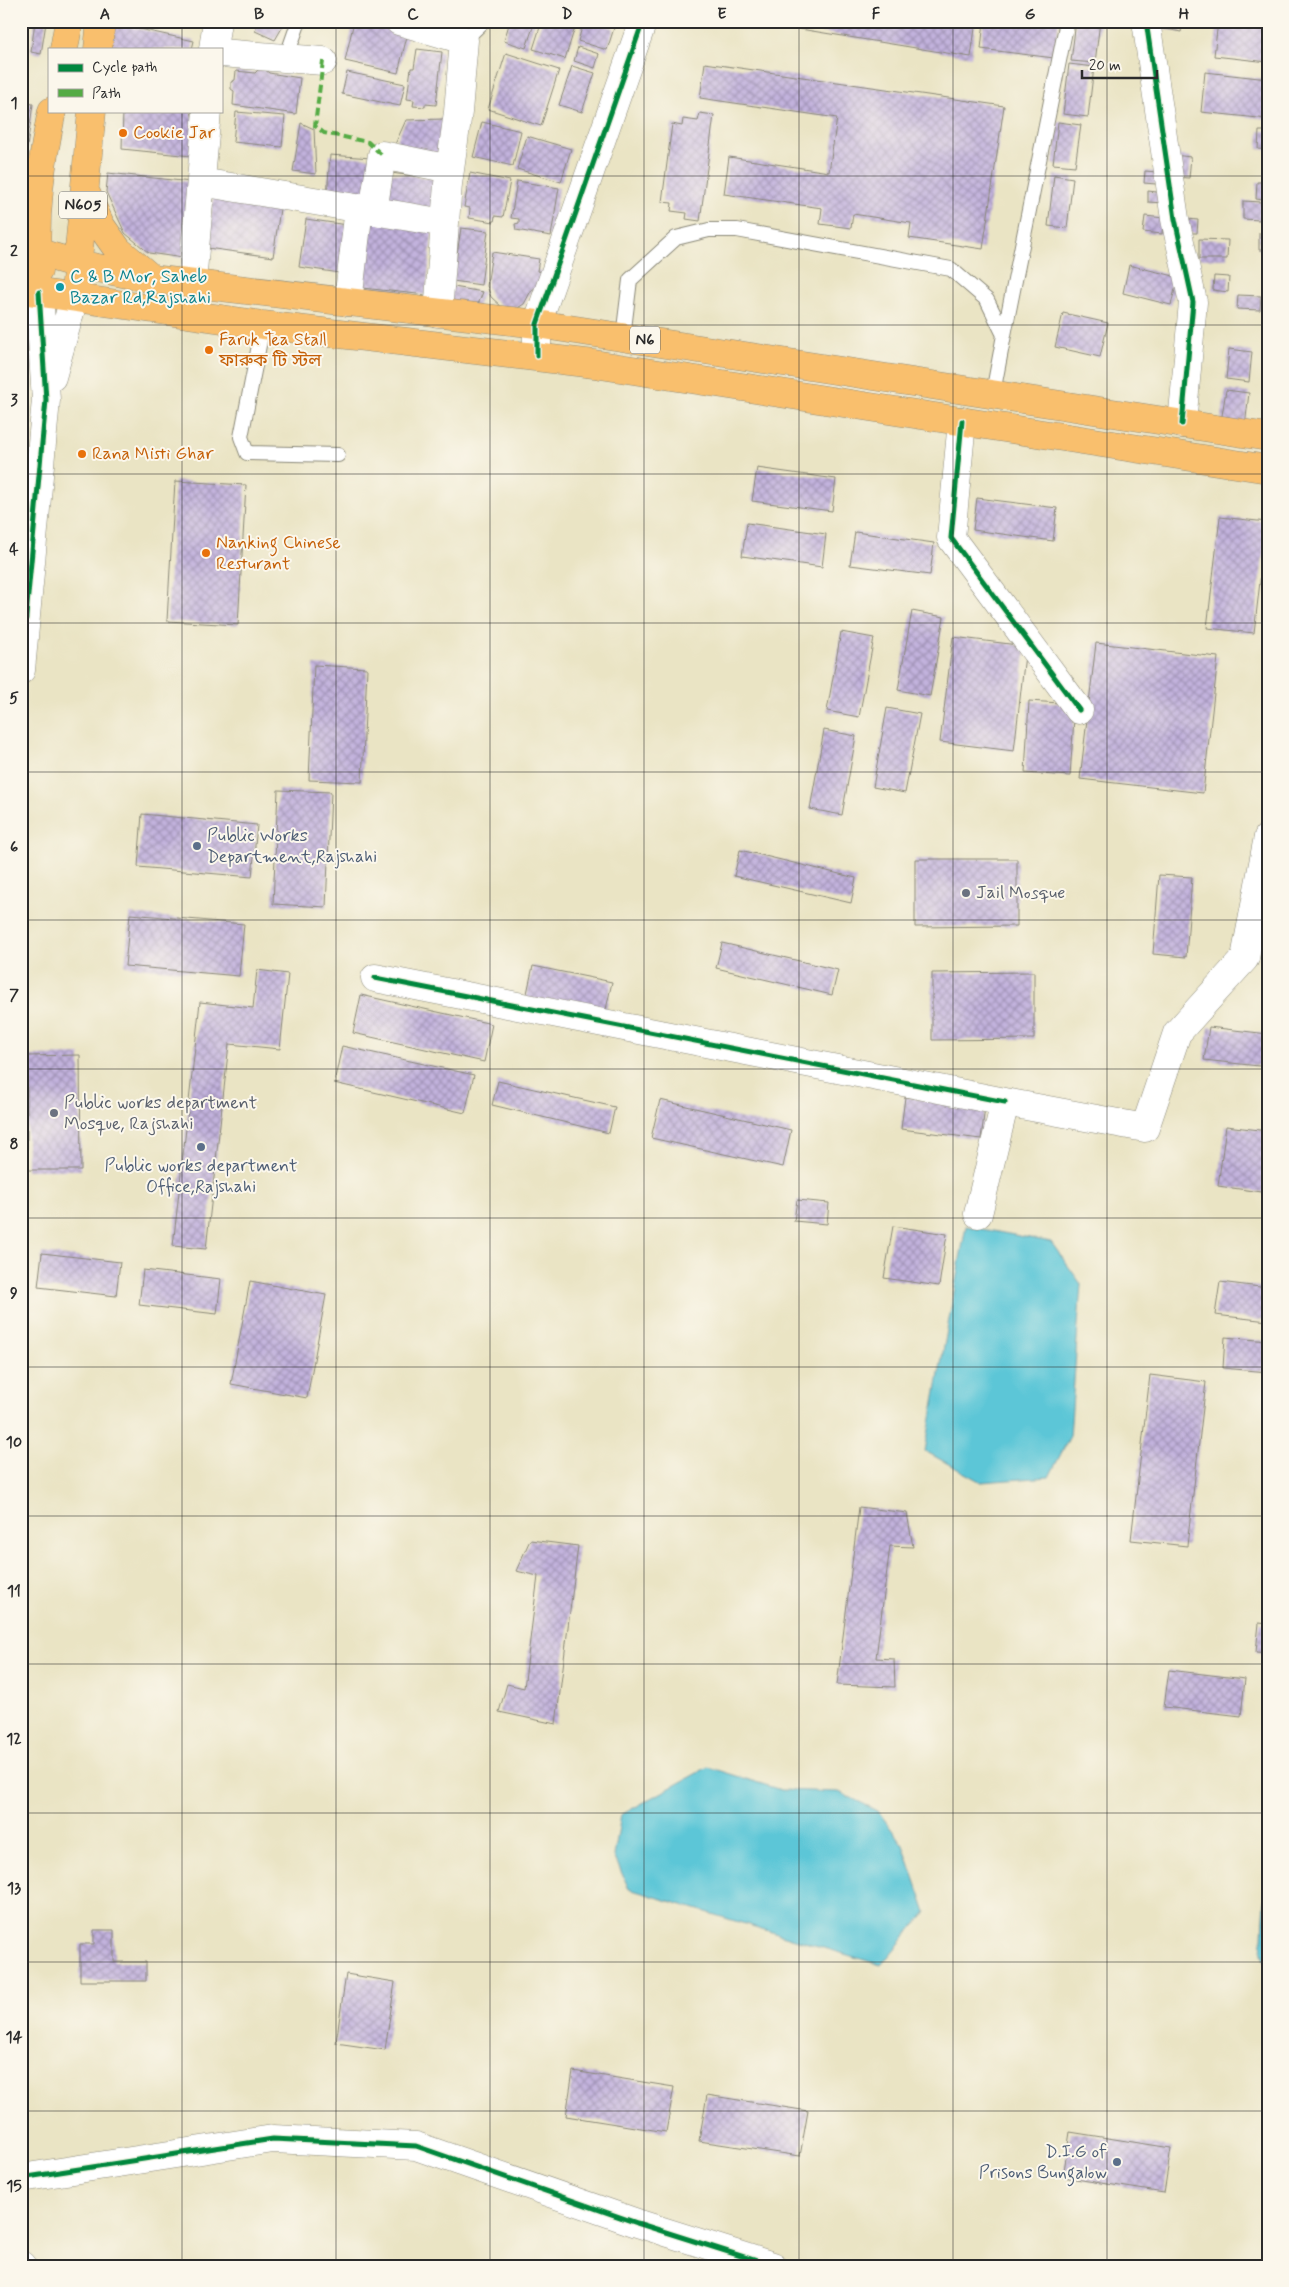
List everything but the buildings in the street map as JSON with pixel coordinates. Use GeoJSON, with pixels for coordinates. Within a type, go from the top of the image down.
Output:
{"type":"FeatureCollection","features":[{"type":"Feature","properties":{"kind":"highway"},"geometry":{"type":"LineString","coordinates":[[64,48],[69,21]]}},
{"type":"Feature","properties":{"kind":"highway"},"geometry":{"type":"LineString","coordinates":[[98,48],[100,21]]}},
{"type":"Feature","properties":{"kind":"highway","name":"N605"},"geometry":{"type":"LineString","coordinates":[[30,291],[29,252],[39,180],[52,112]]}},
{"type":"Feature","properties":{"kind":"highway","name":"N605"},"geometry":{"type":"LineString","coordinates":[[74,298],[92,112]]}},
{"type":"Feature","properties":{"kind":"highway"},"geometry":{"type":"LineString","coordinates":[[21,206],[39,180]]}},
{"type":"Feature","properties":{"kind":"highway"},"geometry":{"type":"LineString","coordinates":[[84,190],[101,226],[118,250],[152,279]]}},
{"type":"Feature","properties":{"kind":"highway","name":"N6"},"geometry":{"type":"LineString","coordinates":[[29,252],[152,279],[538,324],[1268,437]]}},
{"type":"Feature","properties":{"kind":"highway","name":"N6"},"geometry":{"type":"LineString","coordinates":[[30,291],[263,325],[537,356],[1268,469]]}},
{"type":"Feature","properties":{"kind":"street"},"geometry":{"type":"LineString","coordinates":[[212,48],[217,21]]}},
{"type":"Feature","properties":{"kind":"street"},"geometry":{"type":"LineString","coordinates":[[399,21],[474,30],[458,112],[450,169],[438,313]]}},
{"type":"Feature","properties":{"kind":"street"},"geometry":{"type":"LineString","coordinates":[[537,356],[538,324],[643,21]]}},
{"type":"Feature","properties":{"kind":"street"},"geometry":{"type":"LineString","coordinates":[[1146,21],[1174,218],[1193,302],[1182,424]]}},
{"type":"Feature","properties":{"kind":"street"},"geometry":{"type":"LineString","coordinates":[[222,53],[323,61]]}},
{"type":"Feature","properties":{"kind":"street"},"geometry":{"type":"LineString","coordinates":[[192,284],[207,112]]}},
{"type":"Feature","properties":{"kind":"street"},"geometry":{"type":"LineString","coordinates":[[348,302],[366,209],[382,155],[450,169]]}},
{"type":"Feature","properties":{"kind":"street"},"geometry":{"type":"LineString","coordinates":[[201,182],[445,223]]}},
{"type":"Feature","properties":{"kind":"street"},"geometry":{"type":"LineString","coordinates":[[30,291],[46,400]]}},
{"type":"Feature","properties":{"kind":"street"},"geometry":{"type":"LineString","coordinates":[[21,670],[46,400],[74,298]]}},
{"type":"Feature","properties":{"kind":"street"},"geometry":{"type":"LineString","coordinates":[[962,421],[951,538],[1080,710]]}},
{"type":"Feature","properties":{"kind":"street"},"geometry":{"type":"LineString","coordinates":[[375,978],[1145,1128],[1177,1033],[1245,958],[1268,837]]}},
{"type":"Feature","properties":{"kind":"street"},"geometry":{"type":"LineString","coordinates":[[978,1214],[1005,1102]]}},
{"type":"Feature","properties":{"kind":"street"},"geometry":{"type":"LineString","coordinates":[[21,2178],[273,2139],[416,2146],[637,2223],[773,2266]]}},
{"type":"Feature","properties":{"kind":"lane"},"geometry":{"type":"LineString","coordinates":[[286,58],[299,21]]}},
{"type":"Feature","properties":{"kind":"lane"},"geometry":{"type":"LineString","coordinates":[[993,393],[1068,21]]}},
{"type":"Feature","properties":{"kind":"lane"},"geometry":{"type":"LineString","coordinates":[[623,337],[630,280],[676,238],[709,230],[738,230],[951,269],[987,300],[1004,335]]}},
{"type":"Feature","properties":{"kind":"lane"},"geometry":{"type":"LineString","coordinates":[[263,325],[240,437],[247,453],[338,455]]}},
{"type":"Feature","properties":{"kind":"water"},"geometry":{"type":"Polygon","coordinates":[[[966,1226],[1051,1242],[1081,1284],[1070,1436],[1049,1477],[981,1482],[925,1451],[966,1226]]]}},
{"type":"Feature","properties":{"kind":"water"},"geometry":{"type":"Polygon","coordinates":[[[708,1767],[781,1790],[839,1792],[878,1811],[903,1845],[926,1912],[881,1965],[629,1889],[614,1856],[621,1815],[708,1767]]]}},
{"type":"Feature","properties":{"kind":"water"},"geometry":{"type":"Polygon","coordinates":[[[1268,1847],[1268,1969],[1262,1954],[1268,1847]]]}},
{"type":"Feature","properties":{"kind":"marked path"},"geometry":{"type":"LineString","coordinates":[[323,61],[315,126],[324,133],[368,142],[382,155]]}},
{"type":"Feature","properties":{"kind":"cycle path"},"geometry":{"type":"LineString","coordinates":[[537,356],[537,324],[643,21]]}},
{"type":"Feature","properties":{"kind":"cycle path"},"geometry":{"type":"LineString","coordinates":[[1146,21],[1175,219],[1193,302],[1182,424]]}},
{"type":"Feature","properties":{"kind":"cycle path"},"geometry":{"type":"LineString","coordinates":[[21,670],[46,400],[39,292]]}},
{"type":"Feature","properties":{"kind":"cycle path"},"geometry":{"type":"LineString","coordinates":[[962,421],[951,538],[1079,710]]}},
{"type":"Feature","properties":{"kind":"cycle path"},"geometry":{"type":"LineString","coordinates":[[375,978],[1005,1102]]}},
{"type":"Feature","properties":{"kind":"cycle path"},"geometry":{"type":"LineString","coordinates":[[21,2178],[273,2139],[416,2146],[637,2223],[773,2266]]}},
{"type":"Feature","properties":{"kind":"place","name":"Cookie Jar"},"geometry":{"type":"Point","coordinates":[123,133]}},
{"type":"Feature","properties":{"kind":"place","name":"C & B Mor, Saheb Bazar Rd,Rajshahi"},"geometry":{"type":"Point","coordinates":[60,287]}},
{"type":"Feature","properties":{"kind":"place","name":"Faruk Tea Stall ফারুক টি স্টল"},"geometry":{"type":"Point","coordinates":[209,350]}},
{"type":"Feature","properties":{"kind":"place","name":"Rana Misti Ghar"},"geometry":{"type":"Point","coordinates":[82,454]}},
{"type":"Feature","properties":{"kind":"place","name":"Nanking Chinese Resturant"},"geometry":{"type":"Point","coordinates":[206,553]}},
{"type":"Feature","properties":{"kind":"place","name":"Public Works Department,Rajshahi"},"geometry":{"type":"Point","coordinates":[197,846]}},
{"type":"Feature","properties":{"kind":"place","name":"Jail Mosque"},"geometry":{"type":"Point","coordinates":[966,893]}},
{"type":"Feature","properties":{"kind":"place","name":"Public works department Mosque, Rajshahi"},"geometry":{"type":"Point","coordinates":[54,1113]}},
{"type":"Feature","properties":{"kind":"place","name":"Public works department Office,Rajshahi"},"geometry":{"type":"Point","coordinates":[201,1147]}},
{"type":"Feature","properties":{"kind":"place","name":"D.I.G of Prisons Bungalow"},"geometry":{"type":"Point","coordinates":[1117,2162]}}]}
